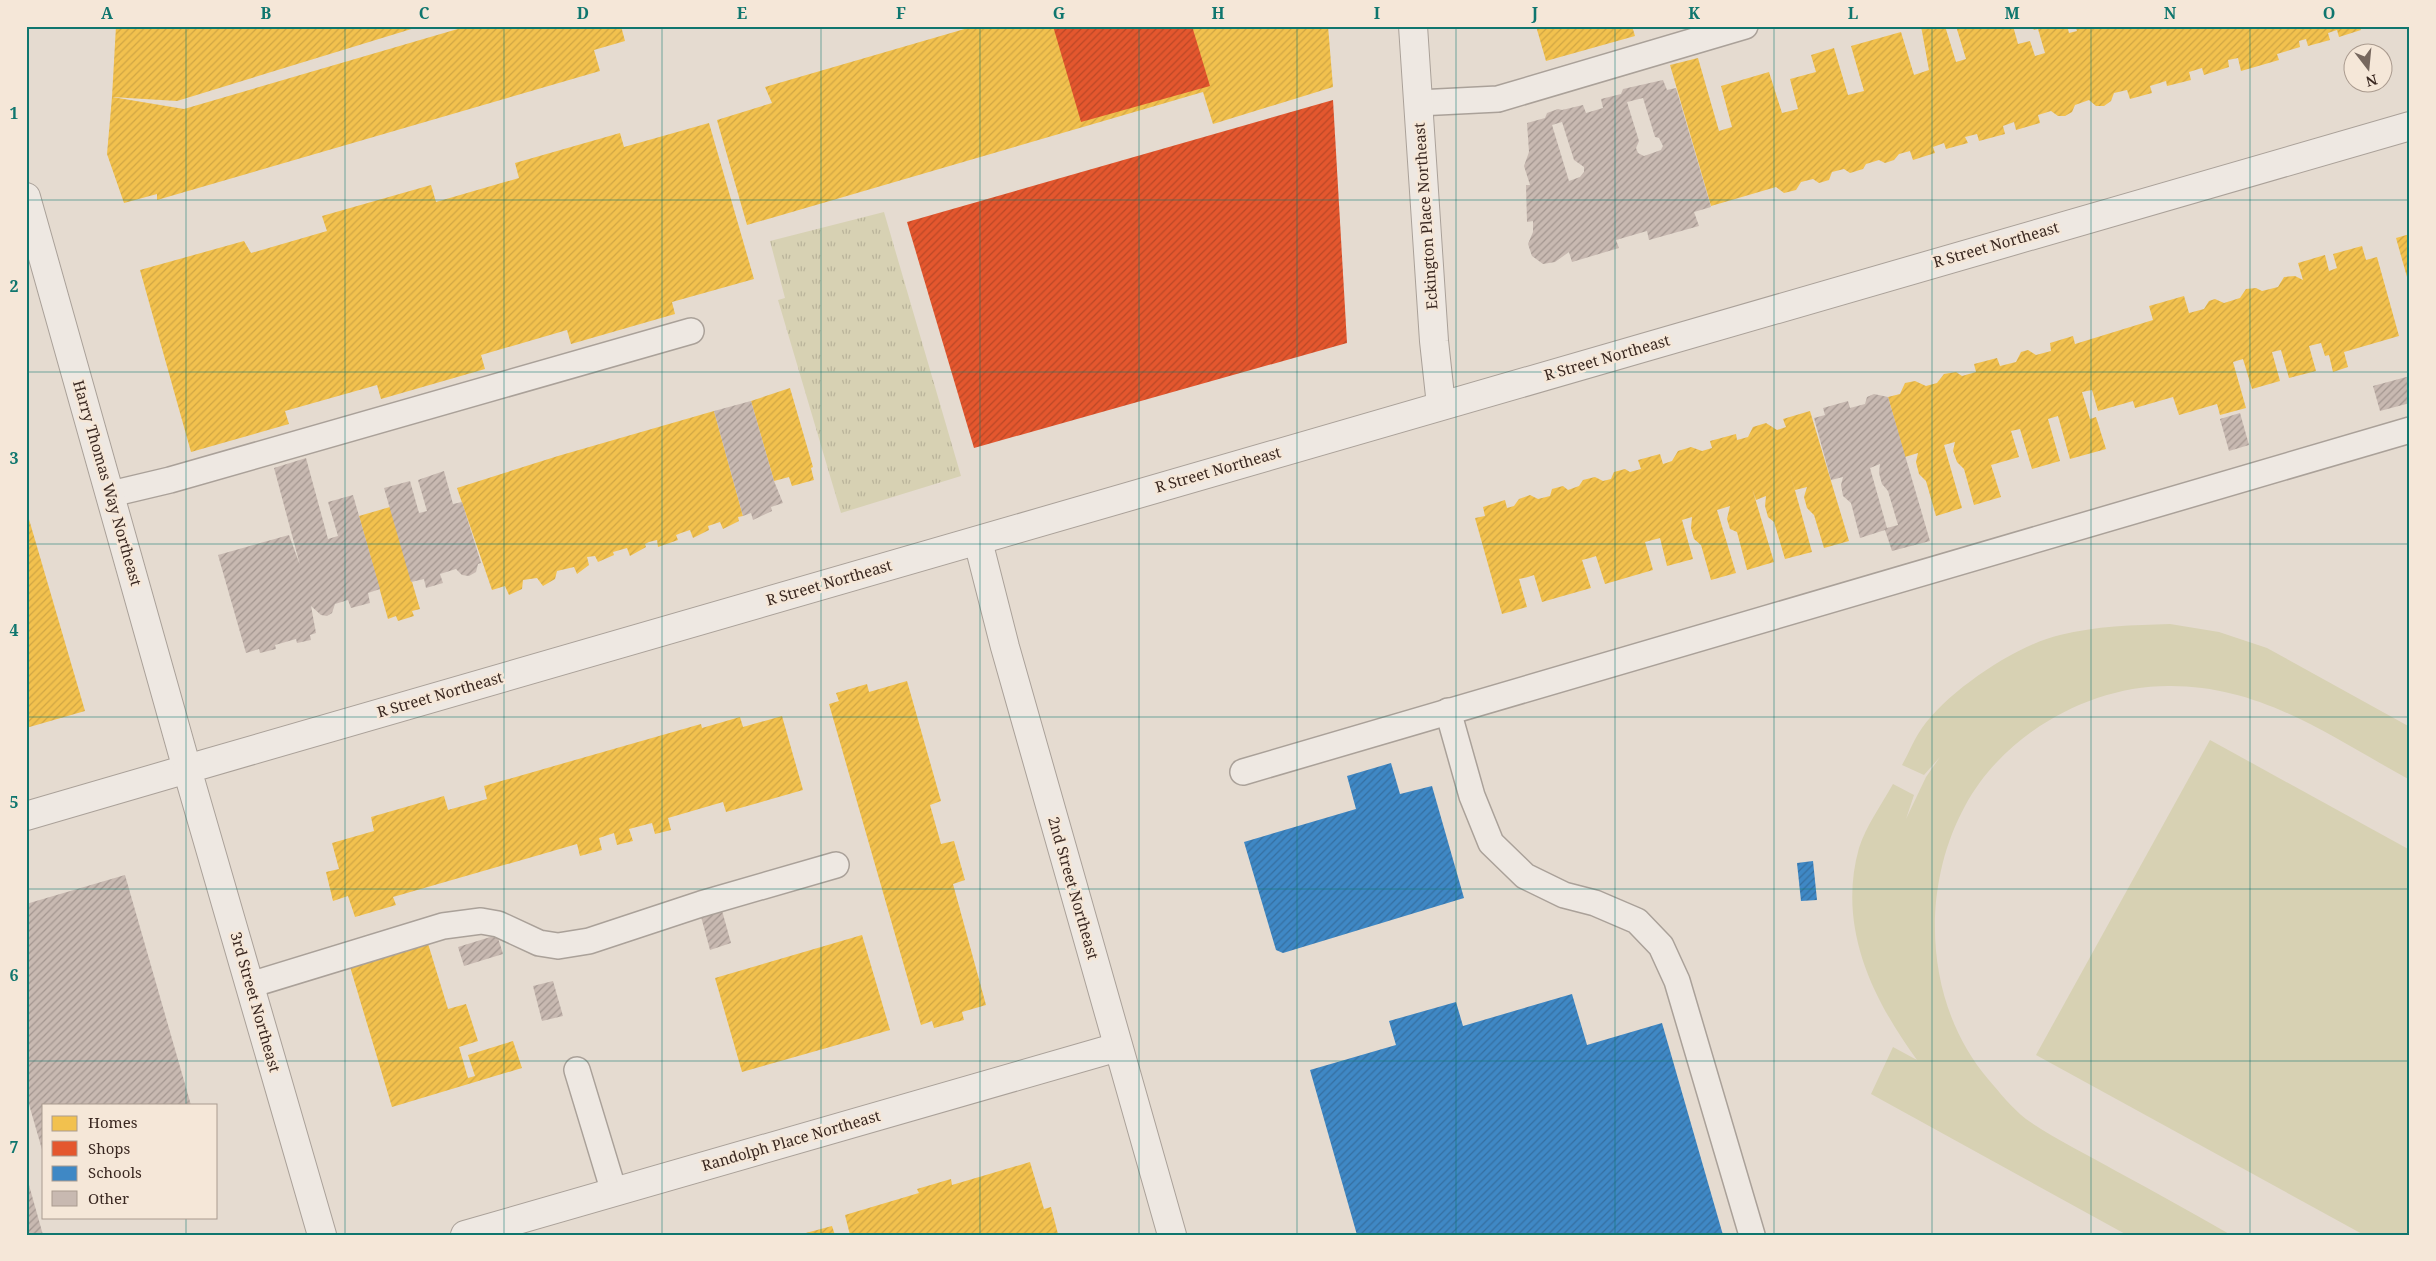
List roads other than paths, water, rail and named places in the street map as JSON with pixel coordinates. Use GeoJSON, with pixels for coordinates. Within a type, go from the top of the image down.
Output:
{"type":"FeatureCollection","features":[{"type":"Feature","properties":{"kind":"street","name":"Eckington Place Northeast"},"geometry":{"type":"LineString","coordinates":[[1413,26],[1434,341],[1442,405]]}},
{"type":"Feature","properties":{"kind":"street","name":"R Street Northeast"},"geometry":{"type":"LineString","coordinates":[[26,816],[2410,126]]}},
{"type":"Feature","properties":{"kind":"street","name":"Harry Thomas Way Northeast"},"geometry":{"type":"LineString","coordinates":[[26,197],[187,769]]}},
{"type":"Feature","properties":{"kind":"street","name":"2nd Street Northeast"},"geometry":{"type":"LineString","coordinates":[[978,541],[1008,656],[1172,1235]]}},
{"type":"Feature","properties":{"kind":"street","name":"3rd Street Northeast"},"geometry":{"type":"LineString","coordinates":[[187,769],[322,1235]]}},
{"type":"Feature","properties":{"kind":"street","name":"Randolph Place Northeast"},"geometry":{"type":"LineString","coordinates":[[465,1235],[1118,1047]]}},
{"type":"Feature","properties":{"kind":"lane"},"geometry":{"type":"LineString","coordinates":[[1418,103],[1498,98],[1745,26]]}},
{"type":"Feature","properties":{"kind":"lane"},"geometry":{"type":"LineString","coordinates":[[111,494],[180,477],[691,331]]}},
{"type":"Feature","properties":{"kind":"lane"},"geometry":{"type":"LineString","coordinates":[[1243,772],[2410,430]]}},
{"type":"Feature","properties":{"kind":"lane"},"geometry":{"type":"LineString","coordinates":[[1448,712],[1472,796],[1491,843],[1525,876],[1564,895],[1595,903],[1637,921],[1662,946],[1677,981],[1752,1235]]}},
{"type":"Feature","properties":{"kind":"lane"},"geometry":{"type":"LineString","coordinates":[[250,985],[443,926],[467,922],[498,924],[539,943],[558,946],[589,941],[702,904],[836,865]]}},
{"type":"Feature","properties":{"kind":"lane"},"geometry":{"type":"LineString","coordinates":[[577,1070],[614,1192]]}}]}
